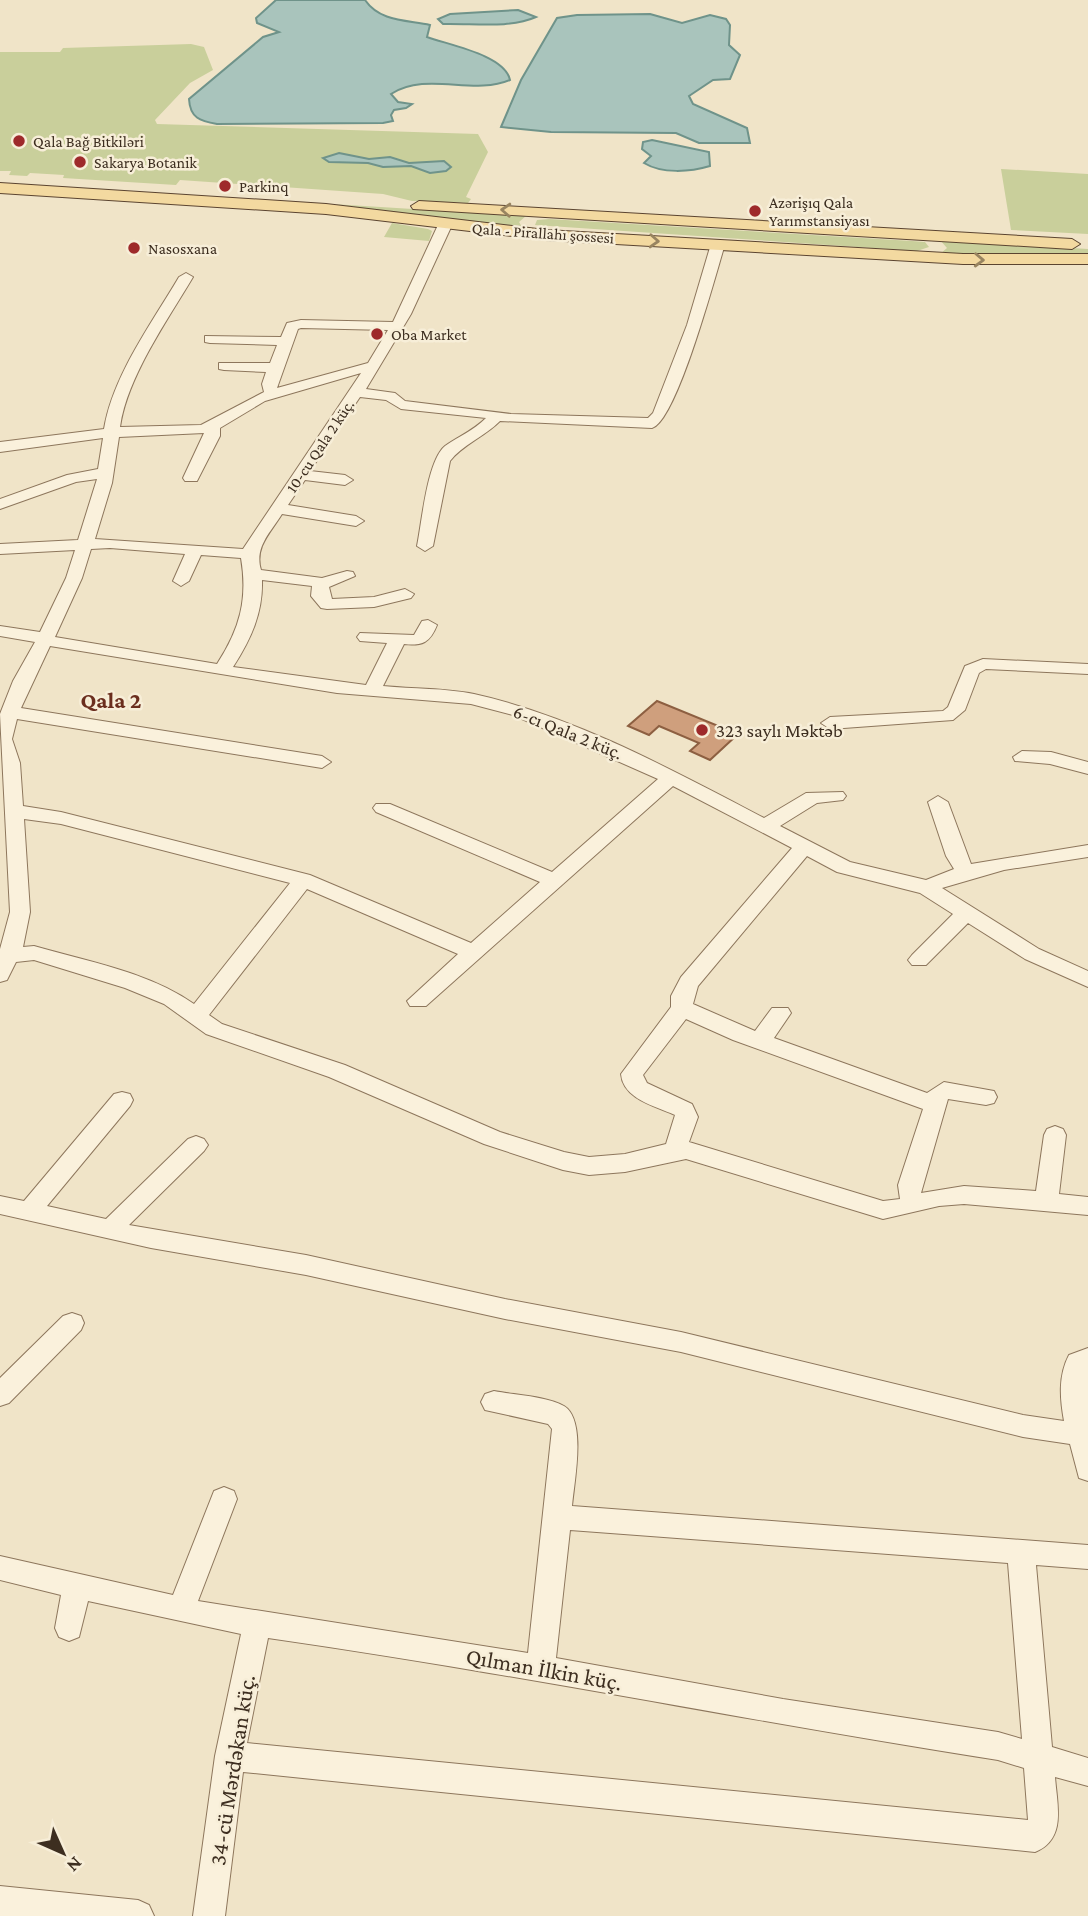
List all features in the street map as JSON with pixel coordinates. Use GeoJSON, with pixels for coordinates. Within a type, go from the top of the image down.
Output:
{"type":"FeatureCollection","features":[{"type":"Feature","properties":{"kind":"main road","name":"Qala - Pirallahı şossesi"},"geometry":{"type":"LineString","coordinates":[[0,178],[1088,245]]}},
{"type":"Feature","properties":{"kind":"main road","name":"Qala - Pirallahı şossesi"},"geometry":{"type":"LineString","coordinates":[[0,188],[326,209],[445,225],[619,239],[988,260],[1088,259]]}},
{"type":"Feature","properties":{"kind":"main road"},"geometry":{"type":"LineString","coordinates":[[619,239],[544,230],[527,224],[538,217],[630,218]]}},
{"type":"Feature","properties":{"kind":"main road"},"geometry":{"type":"LineString","coordinates":[[853,253],[919,254],[934,252],[940,247],[928,240],[864,231]]}},
{"type":"Feature","properties":{"kind":"street","name":"10-cu Qala 2 küç."},"geometry":{"type":"LineString","coordinates":[[249,555],[374,366],[397,326],[445,225]]}},
{"type":"Feature","properties":{"kind":"street"},"geometry":{"type":"LineString","coordinates":[[356,392],[390,396],[401,405],[496,416],[640,425],[656,420],[694,325],[718,244]]}},
{"type":"Feature","properties":{"kind":"street"},"geometry":{"type":"LineString","coordinates":[[3,962],[17,934],[20,912],[11,763],[2,746],[4,733],[22,681],[55,621],[85,543],[106,473],[109,434],[140,355],[186,277]]}},
{"type":"Feature","properties":{"kind":"street"},"geometry":{"type":"LineString","coordinates":[[272,394],[269,384],[284,341],[292,327],[301,324],[397,326]]}},
{"type":"Feature","properties":{"kind":"street"},"geometry":{"type":"LineString","coordinates":[[210,339],[284,341]]}},
{"type":"Feature","properties":{"kind":"street"},"geometry":{"type":"LineString","coordinates":[[224,366],[274,368]]}},
{"type":"Feature","properties":{"kind":"street"},"geometry":{"type":"LineString","coordinates":[[0,447],[109,434],[208,428],[272,394],[335,374],[374,366]]}},
{"type":"Feature","properties":{"kind":"street"},"geometry":{"type":"LineString","coordinates":[[191,478],[212,436],[208,428],[211,406]]}},
{"type":"Feature","properties":{"kind":"street"},"geometry":{"type":"LineString","coordinates":[[243,408],[270,412]]}},
{"type":"Feature","properties":{"kind":"street"},"geometry":{"type":"LineString","coordinates":[[425,546],[442,460],[450,450],[474,437],[496,416]]}},
{"type":"Feature","properties":{"kind":"street"},"geometry":{"type":"LineString","coordinates":[[0,504],[73,478],[106,473]]}},
{"type":"Feature","properties":{"kind":"street"},"geometry":{"type":"LineString","coordinates":[[300,475],[345,480]]}},
{"type":"Feature","properties":{"kind":"street"},"geometry":{"type":"LineString","coordinates":[[278,508],[356,521]]}},
{"type":"Feature","properties":{"kind":"street"},"geometry":{"type":"LineString","coordinates":[[0,549],[85,543],[249,555],[253,574],[250,624],[222,670]]}},
{"type":"Feature","properties":{"kind":"street"},"geometry":{"type":"LineString","coordinates":[[181,581],[195,550]]}},
{"type":"Feature","properties":{"kind":"street"},"geometry":{"type":"LineString","coordinates":[[253,574],[321,584],[347,576]]}},
{"type":"Feature","properties":{"kind":"street"},"geometry":{"type":"LineString","coordinates":[[321,584],[320,596],[327,604],[374,602],[405,594]]}},
{"type":"Feature","properties":{"kind":"street"},"geometry":{"type":"LineString","coordinates":[[366,637],[421,639],[428,625]]}},
{"type":"Feature","properties":{"kind":"street","name":"6-cı Qala 2 küç."},"geometry":{"type":"LineString","coordinates":[[0,631],[72,648],[372,691],[471,699],[519,710],[671,777],[852,870],[905,880],[927,888],[1032,954],[1088,980]]}},
{"type":"Feature","properties":{"kind":"street"},"geometry":{"type":"LineString","coordinates":[[372,691],[397,639]]}},
{"type":"Feature","properties":{"kind":"street"},"geometry":{"type":"LineString","coordinates":[[830,723],[947,716],[956,710],[971,670],[983,664],[1088,669]]}},
{"type":"Feature","properties":{"kind":"street"},"geometry":{"type":"LineString","coordinates":[[10,712],[322,762]]}},
{"type":"Feature","properties":{"kind":"street"},"geometry":{"type":"LineString","coordinates":[[1022,757],[1051,758],[1088,768]]}},
{"type":"Feature","properties":{"kind":"street"},"geometry":{"type":"LineString","coordinates":[[418,1001],[671,777]]}},
{"type":"Feature","properties":{"kind":"street"},"geometry":{"type":"LineString","coordinates":[[765,826],[813,797],[836,796]]}},
{"type":"Feature","properties":{"kind":"street"},"geometry":{"type":"LineString","coordinates":[[938,802],[956,856],[967,873]]}},
{"type":"Feature","properties":{"kind":"street"},"geometry":{"type":"LineString","coordinates":[[383,808],[556,881]]}},
{"type":"Feature","properties":{"kind":"street"},"geometry":{"type":"LineString","coordinates":[[13,811],[61,818],[303,880],[475,953]]}},
{"type":"Feature","properties":{"kind":"street"},"geometry":{"type":"LineString","coordinates":[[675,1150],[687,1117],[684,1110],[639,1089],[631,1080],[632,1074],[682,1008],[682,996],[689,982],[791,860],[805,848]]}},
{"type":"Feature","properties":{"kind":"street"},"geometry":{"type":"LineString","coordinates":[[927,888],[942,880],[967,873],[1088,851]]}},
{"type":"Feature","properties":{"kind":"street"},"geometry":{"type":"LineString","coordinates":[[194,1016],[221,988],[303,880]]}},
{"type":"Feature","properties":{"kind":"street"},"geometry":{"type":"LineString","coordinates":[[919,960],[967,913]]}},
{"type":"Feature","properties":{"kind":"street"},"geometry":{"type":"LineString","coordinates":[[3,962],[34,954],[132,983],[172,999],[214,1029],[337,1071],[492,1138],[563,1161],[589,1166],[625,1163],[675,1150],[703,1153],[883,1210],[904,1210],[938,1197],[967,1196],[1088,1206]]}},
{"type":"Feature","properties":{"kind":"street"},"geometry":{"type":"LineString","coordinates":[[682,1008],[936,1105]]}},
{"type":"Feature","properties":{"kind":"street"},"geometry":{"type":"LineString","coordinates":[[760,1040],[780,1013]]}},
{"type":"Feature","properties":{"kind":"street"},"geometry":{"type":"LineString","coordinates":[[915,1205],[909,1193],[910,1185],[926,1143],[938,1094],[944,1090],[986,1097]]}},
{"type":"Feature","properties":{"kind":"street"},"geometry":{"type":"LineString","coordinates":[[30,1210],[122,1100]]}},
{"type":"Feature","properties":{"kind":"street"},"geometry":{"type":"LineString","coordinates":[[1046,1202],[1055,1135]]}},
{"type":"Feature","properties":{"kind":"street"},"geometry":{"type":"LineString","coordinates":[[111,1230],[128,1209],[196,1145]]}},
{"type":"Feature","properties":{"kind":"street"},"geometry":{"type":"LineString","coordinates":[[0,1205],[111,1230],[306,1265],[505,1309],[681,1342],[854,1382],[1023,1426],[1082,1435]]}},
{"type":"Feature","properties":{"kind":"street"},"geometry":{"type":"LineString","coordinates":[[0,1395],[72,1323]]}},
{"type":"Feature","properties":{"kind":"street"},"geometry":{"type":"LineString","coordinates":[[1088,1358],[1078,1362],[1073,1383],[1088,1470]]}},
{"type":"Feature","properties":{"kind":"street"},"geometry":{"type":"LineString","coordinates":[[494,1402],[555,1414],[563,1421],[558,1517],[540,1668]]}},
{"type":"Feature","properties":{"kind":"street"},"geometry":{"type":"LineString","coordinates":[[181,1609],[224,1499]]}},
{"type":"Feature","properties":{"kind":"street"},"geometry":{"type":"LineString","coordinates":[[558,1517],[1088,1557]]}},
{"type":"Feature","properties":{"kind":"street"},"geometry":{"type":"LineString","coordinates":[[230,1756],[1028,1838],[1041,1832],[1044,1824],[1021,1553]]}},
{"type":"Feature","properties":{"kind":"street","name":"Qılman İlkin küç."},"geometry":{"type":"LineString","coordinates":[[0,1569],[257,1625],[428,1648],[783,1713],[988,1744],[1088,1772]]}},
{"type":"Feature","properties":{"kind":"street"},"geometry":{"type":"LineString","coordinates":[[69,1628],[77,1584]]}},
{"type":"Feature","properties":{"kind":"street","name":"34-cü Mərdəkan küç."},"geometry":{"type":"LineString","coordinates":[[209,1916],[230,1756],[257,1625]]}},
{"type":"Feature","properties":{"kind":"street"},"geometry":{"type":"LineString","coordinates":[[0,1902],[138,1916]]}},
{"type":"Feature","properties":{"kind":"green space"},"geometry":{"type":"Polygon","coordinates":[[[191,44],[204,47],[213,70],[190,83],[155,120],[157,124],[478,134],[488,152],[466,197],[471,199],[468,203],[412,201],[383,194],[180,180],[176,185],[63,178],[64,175],[9,175],[11,171],[0,171],[0,52],[60,52],[63,48],[191,44]]]}},
{"type":"Feature","properties":{"kind":"green space"},"geometry":{"type":"Polygon","coordinates":[[[1001,169],[1088,174],[1088,234],[1011,230],[1001,169]]]}},
{"type":"Feature","properties":{"kind":"green space"},"geometry":{"type":"Polygon","coordinates":[[[332,204],[526,216],[519,222],[523,229],[332,204]]]}},
{"type":"Feature","properties":{"kind":"green space"},"geometry":{"type":"Polygon","coordinates":[[[537,220],[912,241],[925,242],[929,247],[917,251],[535,225],[537,220]]]}},
{"type":"Feature","properties":{"kind":"green space"},"geometry":{"type":"Polygon","coordinates":[[[392,223],[428,229],[432,231],[429,241],[384,237],[392,223]]]}},
{"type":"Feature","properties":{"kind":"green space"},"geometry":{"type":"Polygon","coordinates":[[[940,240],[1088,249],[1088,255],[940,254],[947,248],[940,240]]]}},
{"type":"Feature","properties":{"kind":"water"},"geometry":{"type":"Polygon","coordinates":[[[276,0],[365,0],[386,16],[430,25],[427,37],[487,58],[506,71],[510,80],[481,86],[420,84],[405,87],[391,94],[398,102],[412,104],[394,110],[391,115],[393,121],[383,123],[217,124],[197,118],[191,110],[189,99],[263,37],[279,32],[257,23],[256,18],[276,0]]]}},
{"type":"Feature","properties":{"kind":"water"},"geometry":{"type":"Polygon","coordinates":[[[518,10],[536,17],[491,25],[443,24],[438,19],[450,14],[518,10]]]}},
{"type":"Feature","properties":{"kind":"water"},"geometry":{"type":"Polygon","coordinates":[[[650,14],[682,23],[710,15],[726,19],[730,25],[729,45],[740,55],[730,79],[713,80],[689,96],[693,104],[747,128],[750,143],[699,143],[676,133],[551,132],[501,127],[521,80],[557,18],[577,15],[650,14]]]}},
{"type":"Feature","properties":{"kind":"water"},"geometry":{"type":"Polygon","coordinates":[[[652,140],[709,152],[710,166],[676,171],[651,167],[644,163],[651,156],[642,149],[643,142],[652,140]]]}},
{"type":"Feature","properties":{"kind":"water"},"geometry":{"type":"Polygon","coordinates":[[[339,153],[369,159],[390,157],[409,163],[444,161],[451,167],[446,171],[430,173],[411,166],[383,167],[368,163],[329,162],[323,158],[339,153]]]}},
{"type":"Feature","properties":{"kind":"building","name":"323 saylı Məktəb"},"geometry":{"type":"Polygon","coordinates":[[[657,701],[738,734],[710,760],[690,751],[699,743],[659,726],[649,735],[628,726],[657,701]]]}},
{"type":"Feature","properties":{"kind":"place","name":"Qala Bağ Bitkiləri"},"geometry":{"type":"Point","coordinates":[19,141]}},
{"type":"Feature","properties":{"kind":"place","name":"Sakarya Botanik"},"geometry":{"type":"Point","coordinates":[80,162]}},
{"type":"Feature","properties":{"kind":"place","name":"Parkinq"},"geometry":{"type":"Point","coordinates":[225,186]}},
{"type":"Feature","properties":{"kind":"place","name":"Azərişıq Qala Yarımstansiyası"},"geometry":{"type":"Point","coordinates":[755,211]}},
{"type":"Feature","properties":{"kind":"place","name":"Nasosxana"},"geometry":{"type":"Point","coordinates":[134,248]}},
{"type":"Feature","properties":{"kind":"place","name":"Oba Market"},"geometry":{"type":"Point","coordinates":[377,334]}},
{"type":"Feature","properties":{"kind":"place","name":"323 saylı Məktəb"},"geometry":{"type":"Point","coordinates":[702,730]}},
{"type":"Feature","properties":{"kind":"district","name":"Qala 2"},"geometry":{"type":"Point","coordinates":[111,700]}}]}
